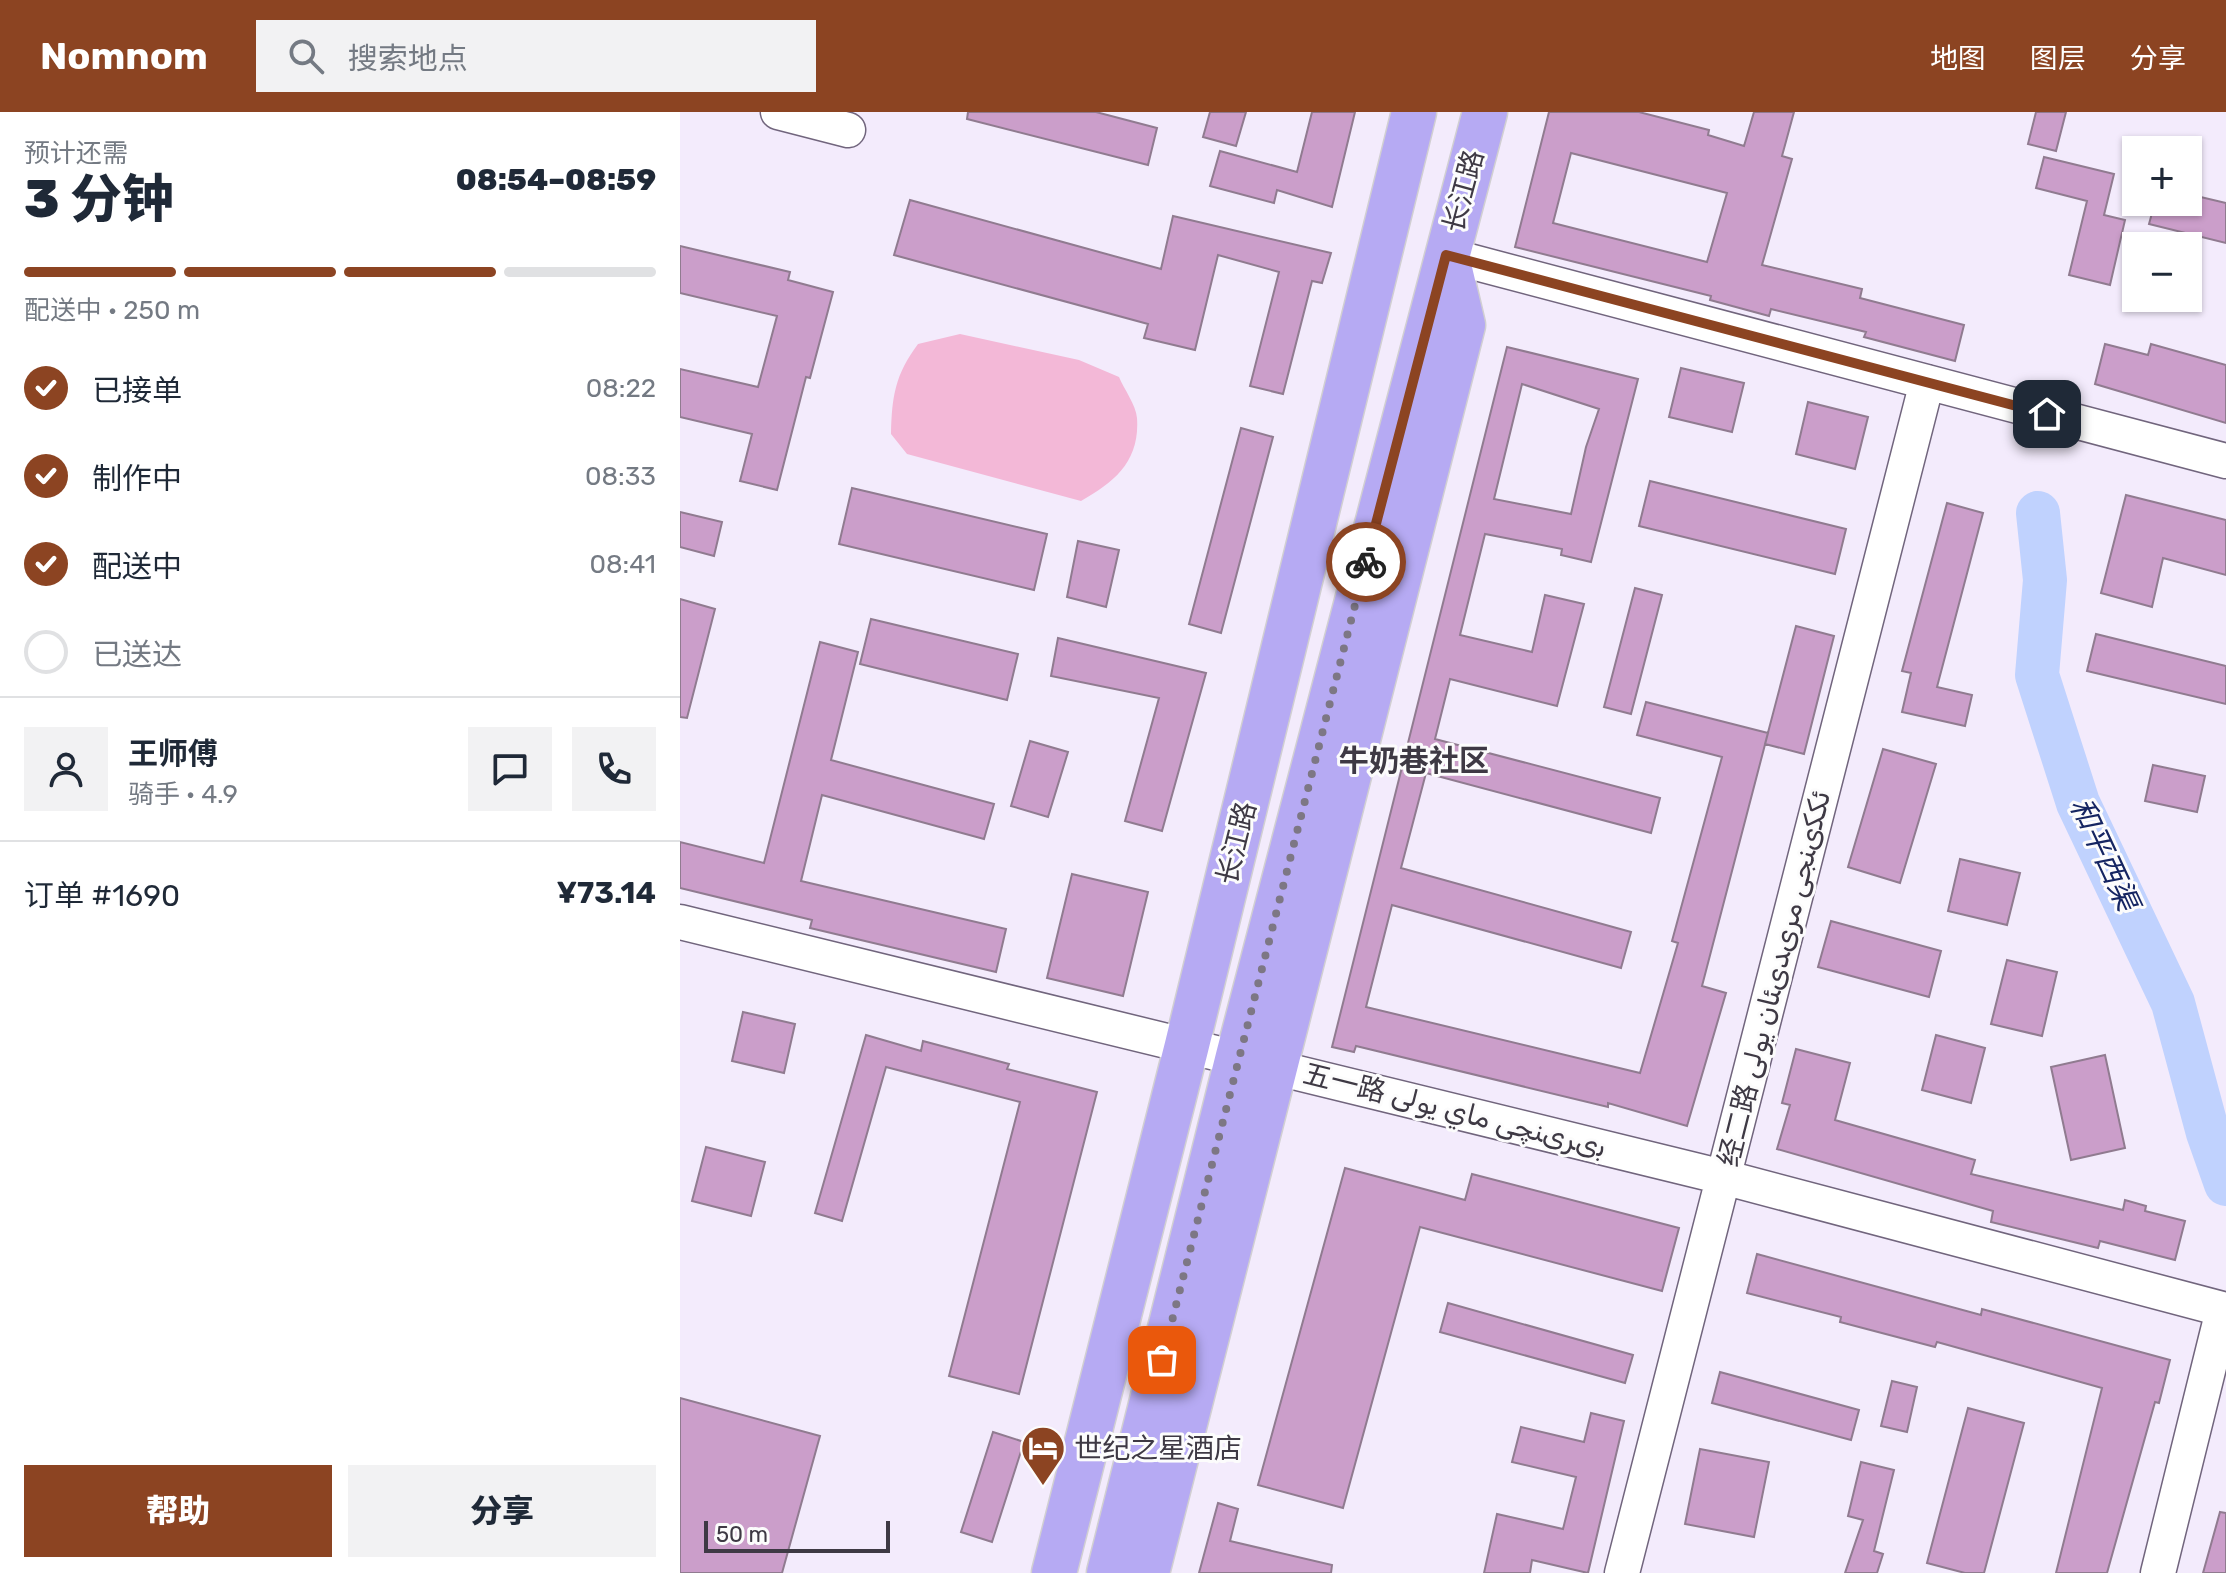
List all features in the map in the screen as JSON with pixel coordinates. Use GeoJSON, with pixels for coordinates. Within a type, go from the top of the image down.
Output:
{"type":"FeatureCollection","features":[{"type":"Feature","properties":{"kind":"main road","name":"长江路"},"geometry":{"type":"LineString","coordinates":[[1054,1573],[1187,1045],[1414,112]]}},
{"type":"Feature","properties":{"kind":"main road","name":"长江路"},"geometry":{"type":"LineString","coordinates":[[1109,1573],[1256,1061],[1446,255],[1485,112]]}},
{"type":"Feature","properties":{"kind":"main road"},"geometry":{"type":"LineString","coordinates":[[1147,1573],[1256,1061]]}},
{"type":"Feature","properties":{"kind":"street"},"geometry":{"type":"LineString","coordinates":[[778,112],[848,130]]}},
{"type":"Feature","properties":{"kind":"street"},"geometry":{"type":"LineString","coordinates":[[1446,255],[2226,461]]}},
{"type":"Feature","properties":{"kind":"street","name":"经二路 ئككىنجى مرىدىئان يولى"},"geometry":{"type":"LineString","coordinates":[[1622,1573],[1927,382]]}},
{"type":"Feature","properties":{"kind":"street","name":"五一路 بىرىنچى ماي يولى"},"geometry":{"type":"LineString","coordinates":[[680,922],[1723,1177],[2224,1310]]}},
{"type":"Feature","properties":{"kind":"street"},"geometry":{"type":"LineString","coordinates":[[2158,1573],[2224,1310]]}},
{"type":"Feature","properties":{"kind":"shaded area"},"geometry":{"type":"Polygon","coordinates":[[[960,334],[1079,360],[1119,377],[1137,418],[1134,446],[1123,468],[1105,486],[1081,501],[907,454],[891,434],[892,408],[900,376],[918,344],[960,334]]]}},
{"type":"Feature","properties":{"kind":"building"},"geometry":{"type":"Polygon","coordinates":[[[968,112],[1096,112],[1157,128],[1148,165],[967,119],[968,112]]]}},
{"type":"Feature","properties":{"kind":"building"},"geometry":{"type":"Polygon","coordinates":[[[1210,112],[1246,112],[1236,146],[1203,137],[1210,112]]]}},
{"type":"Feature","properties":{"kind":"building"},"geometry":{"type":"Polygon","coordinates":[[[1312,112],[1355,112],[1332,207],[1277,190],[1274,203],[1210,186],[1220,151],[1297,172],[1312,112]]]}},
{"type":"Feature","properties":{"kind":"building"},"geometry":{"type":"Polygon","coordinates":[[[1549,112],[1639,112],[1709,130],[1708,135],[1744,146],[1754,112],[1794,112],[1782,156],[1792,159],[1762,265],[1862,289],[1860,298],[1964,325],[1955,361],[1864,337],[1866,332],[1771,309],[1769,316],[1710,300],[1711,296],[1515,247],[1549,112]],[[1571,153],[1553,223],[1707,262],[1727,193],[1571,153]]]}},
{"type":"Feature","properties":{"kind":"building"},"geometry":{"type":"Polygon","coordinates":[[[2036,112],[2066,112],[2056,151],[2028,144],[2036,112]]]}},
{"type":"Feature","properties":{"kind":"building"},"geometry":{"type":"Polygon","coordinates":[[[2044,157],[2114,174],[2104,215],[2125,220],[2110,285],[2069,275],[2087,201],[2036,188],[2044,157]]]}},
{"type":"Feature","properties":{"kind":"building"},"geometry":{"type":"Polygon","coordinates":[[[2202,197],[2226,203],[2226,243],[2202,237],[2202,232],[2181,232],[2149,224],[2151,216],[2202,216],[2202,197]]]}},
{"type":"Feature","properties":{"kind":"building"},"geometry":{"type":"Polygon","coordinates":[[[910,200],[1161,269],[1173,216],[1331,253],[1322,283],[1312,281],[1283,394],[1250,386],[1279,272],[1218,255],[1195,350],[1144,338],[1148,324],[894,255],[910,200]]]}},
{"type":"Feature","properties":{"kind":"building"},"geometry":{"type":"Polygon","coordinates":[[[680,246],[790,272],[788,280],[833,292],[810,378],[806,377],[777,490],[740,481],[752,434],[680,417],[680,369],[758,387],[777,316],[680,293],[680,246]]]}},
{"type":"Feature","properties":{"kind":"building"},"geometry":{"type":"Polygon","coordinates":[[[2105,344],[2148,355],[2151,344],[2226,365],[2226,423],[2095,384],[2105,344]]]}},
{"type":"Feature","properties":{"kind":"building"},"geometry":{"type":"Polygon","coordinates":[[[1507,347],[1638,379],[1591,562],[1561,555],[1562,549],[1485,534],[1460,635],[1532,652],[1545,595],[1584,604],[1557,706],[1450,679],[1435,739],[1660,798],[1651,833],[1426,773],[1401,868],[1631,932],[1621,968],[1392,905],[1366,1007],[1640,1073],[1678,943],[1672,941],[1722,757],[1637,735],[1646,702],[1768,733],[1702,986],[1726,993],[1687,1126],[1608,1103],[1608,1107],[1356,1046],[1354,1052],[1332,1047],[1507,347]],[[1522,384],[1494,499],[1571,514],[1586,447],[1599,409],[1522,384]]]}},
{"type":"Feature","properties":{"kind":"building"},"geometry":{"type":"Polygon","coordinates":[[[1681,368],[1744,383],[1732,432],[1669,417],[1681,368]]]}},
{"type":"Feature","properties":{"kind":"building"},"geometry":{"type":"Polygon","coordinates":[[[1808,402],[1868,417],[1855,469],[1796,454],[1808,402]]]}},
{"type":"Feature","properties":{"kind":"building"},"geometry":{"type":"Polygon","coordinates":[[[1241,428],[1273,437],[1221,633],[1189,624],[1241,428]]]}},
{"type":"Feature","properties":{"kind":"building"},"geometry":{"type":"Polygon","coordinates":[[[1650,481],[1846,529],[1835,574],[1639,526],[1650,481]]]}},
{"type":"Feature","properties":{"kind":"building"},"geometry":{"type":"Polygon","coordinates":[[[852,488],[1047,534],[1034,590],[839,544],[852,488]]]}},
{"type":"Feature","properties":{"kind":"building"},"geometry":{"type":"Polygon","coordinates":[[[2126,495],[2226,520],[2226,575],[2163,558],[2152,607],[2101,593],[2126,495]]]}},
{"type":"Feature","properties":{"kind":"building"},"geometry":{"type":"Polygon","coordinates":[[[1947,503],[1983,513],[1937,687],[1972,695],[1965,726],[1902,712],[1911,673],[1902,671],[1947,503]]]}},
{"type":"Feature","properties":{"kind":"building"},"geometry":{"type":"Polygon","coordinates":[[[680,512],[722,522],[714,556],[680,547],[680,512]]]}},
{"type":"Feature","properties":{"kind":"building"},"geometry":{"type":"Polygon","coordinates":[[[1078,541],[1119,550],[1106,607],[1067,597],[1078,541]]]}},
{"type":"Feature","properties":{"kind":"building"},"geometry":{"type":"Polygon","coordinates":[[[1635,588],[1662,595],[1631,714],[1604,707],[1635,588]]]}},
{"type":"Feature","properties":{"kind":"building"},"geometry":{"type":"Polygon","coordinates":[[[680,599],[715,609],[687,718],[680,717],[680,599]]]}},
{"type":"Feature","properties":{"kind":"building"},"geometry":{"type":"Polygon","coordinates":[[[871,619],[1018,654],[1007,700],[860,664],[871,619]]]}},
{"type":"Feature","properties":{"kind":"building"},"geometry":{"type":"Polygon","coordinates":[[[1796,626],[1834,636],[1804,754],[1765,744],[1796,626]]]}},
{"type":"Feature","properties":{"kind":"building"},"geometry":{"type":"Polygon","coordinates":[[[2096,634],[2226,666],[2226,704],[2087,671],[2096,634]]]}},
{"type":"Feature","properties":{"kind":"building"},"geometry":{"type":"Polygon","coordinates":[[[1058,638],[1206,673],[1162,831],[1125,821],[1159,698],[1051,676],[1058,638]]]}},
{"type":"Feature","properties":{"kind":"building"},"geometry":{"type":"Polygon","coordinates":[[[820,642],[858,652],[831,760],[994,804],[984,839],[822,795],[801,881],[1006,929],[996,972],[810,928],[812,920],[680,888],[680,842],[764,863],[820,642]]]}},
{"type":"Feature","properties":{"kind":"building"},"geometry":{"type":"Polygon","coordinates":[[[1030,741],[1068,752],[1048,817],[1011,806],[1030,741]]]}},
{"type":"Feature","properties":{"kind":"building"},"geometry":{"type":"Polygon","coordinates":[[[1883,749],[1936,764],[1900,883],[1848,867],[1883,749]]]}},
{"type":"Feature","properties":{"kind":"building"},"geometry":{"type":"Polygon","coordinates":[[[2153,765],[2205,776],[2197,812],[2145,801],[2153,765]]]}},
{"type":"Feature","properties":{"kind":"building"},"geometry":{"type":"Polygon","coordinates":[[[1960,859],[2020,873],[2007,925],[1948,911],[1960,859]]]}},
{"type":"Feature","properties":{"kind":"building"},"geometry":{"type":"Polygon","coordinates":[[[1072,874],[1148,892],[1123,996],[1047,978],[1072,874]]]}},
{"type":"Feature","properties":{"kind":"building"},"geometry":{"type":"Polygon","coordinates":[[[1831,921],[1941,951],[1929,997],[1818,967],[1831,921]]]}},
{"type":"Feature","properties":{"kind":"building"},"geometry":{"type":"Polygon","coordinates":[[[2007,960],[2057,972],[2042,1036],[1991,1024],[2007,960]]]}},
{"type":"Feature","properties":{"kind":"building"},"geometry":{"type":"Polygon","coordinates":[[[743,1012],[795,1024],[784,1073],[732,1061],[743,1012]]]}},
{"type":"Feature","properties":{"kind":"building"},"geometry":{"type":"Polygon","coordinates":[[[866,1035],[921,1051],[923,1041],[1009,1064],[1007,1069],[1097,1092],[1019,1394],[949,1376],[1020,1102],[886,1067],[842,1221],[815,1213],[866,1035]]]}},
{"type":"Feature","properties":{"kind":"building"},"geometry":{"type":"Polygon","coordinates":[[[1936,1035],[1985,1048],[1971,1103],[1922,1090],[1936,1035]]]}},
{"type":"Feature","properties":{"kind":"building"},"geometry":{"type":"Polygon","coordinates":[[[1796,1049],[1850,1063],[1835,1120],[1975,1160],[1971,1174],[2123,1210],[2125,1200],[2146,1206],[2145,1211],[2185,1221],[2175,1260],[2100,1241],[2098,1248],[1991,1222],[1993,1211],[1777,1149],[1790,1105],[1782,1103],[1796,1049]]]}},
{"type":"Feature","properties":{"kind":"building"},"geometry":{"type":"Polygon","coordinates":[[[2105,1055],[2125,1148],[2071,1160],[2051,1067],[2105,1055]]]}},
{"type":"Feature","properties":{"kind":"building"},"geometry":{"type":"Polygon","coordinates":[[[706,1147],[765,1162],[751,1216],[692,1201],[706,1147]]]}},
{"type":"Feature","properties":{"kind":"building"},"geometry":{"type":"Polygon","coordinates":[[[1345,1168],[1465,1200],[1472,1174],[1679,1228],[1662,1291],[1420,1227],[1343,1508],[1258,1485],[1345,1168]]]}},
{"type":"Feature","properties":{"kind":"building"},"geometry":{"type":"Polygon","coordinates":[[[1757,1254],[1981,1315],[1982,1309],[2170,1360],[2159,1403],[2155,1402],[2107,1573],[2056,1573],[2102,1388],[1937,1342],[1935,1347],[1840,1322],[1841,1317],[1747,1293],[1757,1254]]]}},
{"type":"Feature","properties":{"kind":"building"},"geometry":{"type":"Polygon","coordinates":[[[1448,1303],[1633,1355],[1625,1383],[1440,1332],[1448,1303]]]}},
{"type":"Feature","properties":{"kind":"building"},"geometry":{"type":"Polygon","coordinates":[[[1720,1372],[1859,1410],[1851,1440],[1712,1403],[1720,1372]]]}},
{"type":"Feature","properties":{"kind":"building"},"geometry":{"type":"Polygon","coordinates":[[[1892,1381],[1917,1387],[1907,1432],[1881,1426],[1892,1381]]]}},
{"type":"Feature","properties":{"kind":"building"},"geometry":{"type":"Polygon","coordinates":[[[680,1398],[820,1436],[782,1573],[680,1573],[680,1398]]]}},
{"type":"Feature","properties":{"kind":"building"},"geometry":{"type":"Polygon","coordinates":[[[1968,1408],[2024,1423],[1984,1573],[1965,1573],[1927,1563],[1968,1408]]]}},
{"type":"Feature","properties":{"kind":"building"},"geometry":{"type":"Polygon","coordinates":[[[1591,1413],[1624,1421],[1588,1573],[1532,1560],[1530,1573],[1484,1573],[1497,1514],[1563,1529],[1576,1477],[1512,1462],[1521,1427],[1584,1442],[1591,1413]]]}},
{"type":"Feature","properties":{"kind":"building"},"geometry":{"type":"Polygon","coordinates":[[[993,1432],[1024,1442],[992,1542],[961,1532],[993,1432]]]}},
{"type":"Feature","properties":{"kind":"building"},"geometry":{"type":"Polygon","coordinates":[[[1700,1449],[1769,1462],[1754,1537],[1685,1524],[1700,1449]]]}},
{"type":"Feature","properties":{"kind":"building"},"geometry":{"type":"Polygon","coordinates":[[[1861,1462],[1894,1470],[1874,1551],[1883,1554],[1877,1573],[1845,1573],[1863,1520],[1848,1516],[1861,1462]]]}},
{"type":"Feature","properties":{"kind":"building"},"geometry":{"type":"Polygon","coordinates":[[[1218,1503],[1238,1509],[1230,1541],[1332,1565],[1331,1573],[1199,1573],[1218,1503]]]}},
{"type":"Feature","properties":{"kind":"building"},"geometry":{"type":"Polygon","coordinates":[[[2220,1512],[2226,1513],[2226,1573],[2203,1573],[2220,1512]]]}},
{"type":"Feature","properties":{"kind":"waterway","name":"和平西渠"},"geometry":{"type":"LineString","coordinates":[[2038,513],[2045,580],[2037,675],[2078,803],[2173,1003],[2208,1133],[2226,1184]]}},
{"type":"Feature","properties":{"kind":"way so far"},"geometry":{"type":"LineString","coordinates":[[1162,1360],[1366,562]]}},
{"type":"Feature","properties":{"kind":"place","name":"世纪之星酒店"},"geometry":{"type":"Point","coordinates":[1043,1487]}},
{"type":"Feature","properties":{"kind":"district","name":"牛奶巷社区"},"geometry":{"type":"Point","coordinates":[1414,761]}},
{"type":"Feature","properties":{"kind":"route"},"geometry":{"type":"LineString","coordinates":[[1366,562],[1446,255],[2047,414]]}}]}
